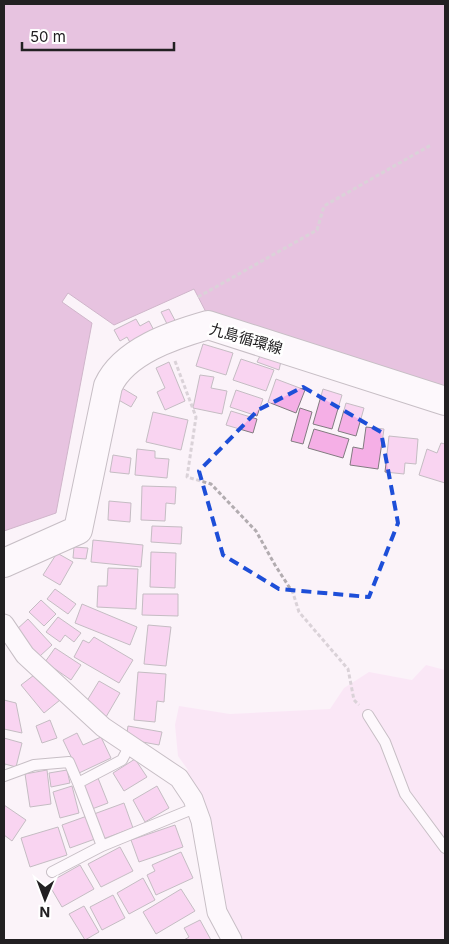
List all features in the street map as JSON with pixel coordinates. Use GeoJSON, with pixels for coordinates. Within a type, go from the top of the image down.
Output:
{"type":"FeatureCollection","features":[{"type":"Feature","properties":{"kind":"main road","name":"九島循環線"},"geometry":{"type":"LineString","coordinates":[[4,564],[78,530],[108,386],[114,374],[125,362],[139,353],[182,332],[208,325],[445,401]]}},
{"type":"Feature","properties":{"kind":"street"},"geometry":{"type":"LineString","coordinates":[[4,624],[25,655],[103,728],[179,778],[193,799],[201,820],[216,912],[232,940]]}},
{"type":"Feature","properties":{"kind":"lane"},"geometry":{"type":"LineString","coordinates":[[368,715],[385,742],[406,794],[445,848]]}},
{"type":"Feature","properties":{"kind":"lane"},"geometry":{"type":"LineString","coordinates":[[78,782],[122,760],[130,745]]}},
{"type":"Feature","properties":{"kind":"lane"},"geometry":{"type":"LineString","coordinates":[[4,776],[34,765],[69,762],[102,846]]}},
{"type":"Feature","properties":{"kind":"lane"},"geometry":{"type":"LineString","coordinates":[[52,872],[102,846],[190,810]]}},
{"type":"Feature","properties":{"kind":"path"},"geometry":{"type":"LineString","coordinates":[[198,297],[317,230],[324,206],[431,145]]}},
{"type":"Feature","properties":{"kind":"path"},"geometry":{"type":"LineString","coordinates":[[167,340],[196,417],[187,477],[212,484],[256,532],[293,593],[299,612],[348,669],[354,700],[368,715]]}},
{"type":"Feature","properties":{"kind":"highlighted area"},"geometry":{"type":"Polygon","coordinates":[[[303,387],[381,432],[398,523],[369,597],[279,589],[223,555],[199,471],[258,410],[303,387]]]}},
{"type":"Feature","properties":{"kind":"shaded area"},"geometry":{"type":"Polygon","coordinates":[[[4,4],[445,4],[445,386],[208,316],[194,289],[114,325],[68,293],[62,302],[92,323],[56,513],[4,531],[4,4]]]}},
{"type":"Feature","properties":{"kind":"shaded area"},"geometry":{"type":"Polygon","coordinates":[[[426,665],[445,670],[445,940],[232,940],[201,821],[179,778],[188,770],[178,756],[175,725],[179,706],[230,714],[330,709],[344,688],[369,672],[412,680],[426,665]]]}},
{"type":"Feature","properties":{"kind":"building"},"geometry":{"type":"Polygon","coordinates":[[[169,309],[178,326],[170,330],[161,312],[169,309]]]}},
{"type":"Feature","properties":{"kind":"building"},"geometry":{"type":"Polygon","coordinates":[[[136,319],[140,326],[149,321],[157,336],[133,348],[127,337],[120,341],[114,330],[136,319]]]}},
{"type":"Feature","properties":{"kind":"building"},"geometry":{"type":"Polygon","coordinates":[[[203,344],[233,353],[226,375],[196,366],[203,344]]]}},
{"type":"Feature","properties":{"kind":"building"},"geometry":{"type":"Polygon","coordinates":[[[261,354],[281,361],[279,370],[257,362],[261,354]]]}},
{"type":"Feature","properties":{"kind":"building"},"geometry":{"type":"Polygon","coordinates":[[[241,359],[274,370],[266,391],[233,380],[241,359]]]}},
{"type":"Feature","properties":{"kind":"building"},"geometry":{"type":"Polygon","coordinates":[[[169,362],[185,401],[165,410],[157,392],[165,388],[156,368],[169,362]]]}},
{"type":"Feature","properties":{"kind":"building"},"geometry":{"type":"Polygon","coordinates":[[[200,375],[214,377],[211,388],[227,391],[222,414],[193,408],[200,375]]]}},
{"type":"Feature","properties":{"kind":"building"},"geometry":{"type":"Polygon","coordinates":[[[276,379],[305,390],[296,413],[268,402],[276,379]]]}},
{"type":"Feature","properties":{"kind":"building"},"geometry":{"type":"Polygon","coordinates":[[[122,388],[137,397],[131,407],[115,398],[122,388]]]}},
{"type":"Feature","properties":{"kind":"building"},"geometry":{"type":"Polygon","coordinates":[[[323,389],[342,395],[332,429],[313,424],[323,389]]]}},
{"type":"Feature","properties":{"kind":"building"},"geometry":{"type":"Polygon","coordinates":[[[236,390],[263,399],[257,416],[230,407],[236,390]]]}},
{"type":"Feature","properties":{"kind":"building"},"geometry":{"type":"Polygon","coordinates":[[[346,403],[364,408],[356,436],[338,431],[346,403]]]}},
{"type":"Feature","properties":{"kind":"building"},"geometry":{"type":"Polygon","coordinates":[[[300,408],[312,412],[303,444],[291,441],[300,408]]]}},
{"type":"Feature","properties":{"kind":"building"},"geometry":{"type":"Polygon","coordinates":[[[231,411],[257,419],[253,433],[226,425],[231,411]]]}},
{"type":"Feature","properties":{"kind":"building"},"geometry":{"type":"Polygon","coordinates":[[[153,412],[188,420],[181,450],[146,442],[153,412]]]}},
{"type":"Feature","properties":{"kind":"building"},"geometry":{"type":"Polygon","coordinates":[[[366,427],[384,429],[378,469],[350,465],[353,447],[363,449],[366,427]]]}},
{"type":"Feature","properties":{"kind":"building"},"geometry":{"type":"Polygon","coordinates":[[[314,429],[349,439],[343,458],[308,448],[314,429]]]}},
{"type":"Feature","properties":{"kind":"building"},"geometry":{"type":"Polygon","coordinates":[[[389,436],[418,439],[416,464],[405,463],[404,474],[385,472],[389,436]]]}},
{"type":"Feature","properties":{"kind":"building"},"geometry":{"type":"Polygon","coordinates":[[[441,443],[445,444],[445,483],[419,475],[427,449],[437,453],[441,443]]]}},
{"type":"Feature","properties":{"kind":"building"},"geometry":{"type":"Polygon","coordinates":[[[137,449],[155,451],[155,458],[169,459],[167,478],[135,475],[137,449]]]}},
{"type":"Feature","properties":{"kind":"building"},"geometry":{"type":"Polygon","coordinates":[[[113,455],[131,458],[129,474],[110,472],[113,455]]]}},
{"type":"Feature","properties":{"kind":"building"},"geometry":{"type":"Polygon","coordinates":[[[142,486],[176,487],[175,504],[166,503],[165,521],[141,520],[142,486]]]}},
{"type":"Feature","properties":{"kind":"building"},"geometry":{"type":"Polygon","coordinates":[[[109,501],[131,503],[130,522],[108,520],[109,501]]]}},
{"type":"Feature","properties":{"kind":"building"},"geometry":{"type":"Polygon","coordinates":[[[152,526],[182,527],[181,544],[151,542],[152,526]]]}},
{"type":"Feature","properties":{"kind":"building"},"geometry":{"type":"Polygon","coordinates":[[[93,540],[143,545],[141,567],[91,562],[93,540]]]}},
{"type":"Feature","properties":{"kind":"building"},"geometry":{"type":"Polygon","coordinates":[[[74,547],[88,548],[86,559],[73,558],[74,547]]]}},
{"type":"Feature","properties":{"kind":"building"},"geometry":{"type":"Polygon","coordinates":[[[151,552],[176,553],[175,588],[150,587],[151,552]]]}},
{"type":"Feature","properties":{"kind":"building"},"geometry":{"type":"Polygon","coordinates":[[[57,553],[73,562],[60,585],[43,575],[57,553]]]}},
{"type":"Feature","properties":{"kind":"building"},"geometry":{"type":"Polygon","coordinates":[[[108,568],[138,569],[136,609],[97,607],[98,586],[107,586],[108,568]]]}},
{"type":"Feature","properties":{"kind":"building"},"geometry":{"type":"Polygon","coordinates":[[[55,589],[76,604],[68,614],[47,599],[55,589]]]}},
{"type":"Feature","properties":{"kind":"building"},"geometry":{"type":"Polygon","coordinates":[[[143,594],[178,594],[178,616],[142,615],[143,594]]]}},
{"type":"Feature","properties":{"kind":"building"},"geometry":{"type":"Polygon","coordinates":[[[41,600],[56,614],[44,626],[29,612],[41,600]]]}},
{"type":"Feature","properties":{"kind":"building"},"geometry":{"type":"Polygon","coordinates":[[[82,604],[137,627],[130,645],[75,623],[82,604]]]}},
{"type":"Feature","properties":{"kind":"building"},"geometry":{"type":"Polygon","coordinates":[[[58,617],[81,633],[74,642],[65,635],[60,642],[46,632],[58,617]]]}},
{"type":"Feature","properties":{"kind":"building"},"geometry":{"type":"Polygon","coordinates":[[[28,619],[52,645],[40,656],[15,631],[28,619]]]}},
{"type":"Feature","properties":{"kind":"building"},"geometry":{"type":"Polygon","coordinates":[[[148,625],[171,627],[166,666],[144,664],[148,625]]]}},
{"type":"Feature","properties":{"kind":"building"},"geometry":{"type":"Polygon","coordinates":[[[94,637],[133,660],[119,683],[74,657],[83,640],[89,643],[94,637]]]}},
{"type":"Feature","properties":{"kind":"building"},"geometry":{"type":"Polygon","coordinates":[[[55,648],[81,665],[71,680],[45,662],[55,648]]]}},
{"type":"Feature","properties":{"kind":"building"},"geometry":{"type":"Polygon","coordinates":[[[38,672],[60,700],[44,713],[21,685],[38,672]]]}},
{"type":"Feature","properties":{"kind":"building"},"geometry":{"type":"Polygon","coordinates":[[[138,672],[166,674],[164,702],[157,701],[155,722],[134,720],[138,672]]]}},
{"type":"Feature","properties":{"kind":"building"},"geometry":{"type":"Polygon","coordinates":[[[99,681],[120,693],[106,717],[85,704],[99,681]]]}},
{"type":"Feature","properties":{"kind":"building"},"geometry":{"type":"Polygon","coordinates":[[[4,700],[16,703],[22,733],[4,729],[4,700]]]}},
{"type":"Feature","properties":{"kind":"building"},"geometry":{"type":"Polygon","coordinates":[[[50,720],[57,738],[42,743],[36,726],[50,720]]]}},
{"type":"Feature","properties":{"kind":"building"},"geometry":{"type":"Polygon","coordinates":[[[128,726],[162,732],[159,745],[126,739],[128,726]]]}},
{"type":"Feature","properties":{"kind":"building"},"geometry":{"type":"Polygon","coordinates":[[[77,733],[83,745],[101,737],[111,758],[79,773],[63,740],[77,733]]]}},
{"type":"Feature","properties":{"kind":"building"},"geometry":{"type":"Polygon","coordinates":[[[4,738],[22,743],[16,767],[5,764],[4,769],[4,738]]]}},
{"type":"Feature","properties":{"kind":"building"},"geometry":{"type":"Polygon","coordinates":[[[135,759],[147,777],[124,791],[113,773],[135,759]]]}},
{"type":"Feature","properties":{"kind":"building"},"geometry":{"type":"Polygon","coordinates":[[[47,770],[51,804],[30,807],[25,774],[47,770]]]}},
{"type":"Feature","properties":{"kind":"building"},"geometry":{"type":"Polygon","coordinates":[[[67,770],[70,783],[51,787],[49,773],[67,770]]]}},
{"type":"Feature","properties":{"kind":"building"},"geometry":{"type":"Polygon","coordinates":[[[98,778],[108,803],[92,809],[82,784],[98,778]]]}},
{"type":"Feature","properties":{"kind":"building"},"geometry":{"type":"Polygon","coordinates":[[[72,786],[79,813],[60,818],[53,792],[72,786]]]}},
{"type":"Feature","properties":{"kind":"building"},"geometry":{"type":"Polygon","coordinates":[[[157,786],[169,808],[145,822],[133,800],[157,786]]]}},
{"type":"Feature","properties":{"kind":"building"},"geometry":{"type":"Polygon","coordinates":[[[124,803],[133,828],[103,839],[94,814],[124,803]]]}},
{"type":"Feature","properties":{"kind":"building"},"geometry":{"type":"Polygon","coordinates":[[[4,805],[26,820],[12,841],[4,835],[4,805]]]}},
{"type":"Feature","properties":{"kind":"building"},"geometry":{"type":"Polygon","coordinates":[[[87,816],[95,839],[70,848],[62,825],[87,816]]]}},
{"type":"Feature","properties":{"kind":"building"},"geometry":{"type":"Polygon","coordinates":[[[175,825],[183,847],[139,862],[131,840],[175,825]]]}},
{"type":"Feature","properties":{"kind":"building"},"geometry":{"type":"Polygon","coordinates":[[[58,827],[67,855],[30,867],[21,838],[58,827]]]}},
{"type":"Feature","properties":{"kind":"building"},"geometry":{"type":"Polygon","coordinates":[[[120,847],[133,871],[101,887],[88,864],[120,847]]]}},
{"type":"Feature","properties":{"kind":"building"},"geometry":{"type":"Polygon","coordinates":[[[181,852],[193,878],[156,895],[147,875],[155,871],[152,865],[181,852]]]}},
{"type":"Feature","properties":{"kind":"building"},"geometry":{"type":"Polygon","coordinates":[[[80,865],[94,889],[62,907],[48,883],[80,865]]]}},
{"type":"Feature","properties":{"kind":"building"},"geometry":{"type":"Polygon","coordinates":[[[143,878],[155,900],[129,914],[117,893],[143,878]]]}},
{"type":"Feature","properties":{"kind":"building"},"geometry":{"type":"Polygon","coordinates":[[[181,889],[195,911],[156,934],[143,912],[181,889]]]}},
{"type":"Feature","properties":{"kind":"building"},"geometry":{"type":"Polygon","coordinates":[[[113,895],[125,918],[102,930],[90,907],[113,895]]]}},
{"type":"Feature","properties":{"kind":"building"},"geometry":{"type":"Polygon","coordinates":[[[84,906],[99,932],[85,940],[69,914],[84,906]]]}},
{"type":"Feature","properties":{"kind":"building"},"geometry":{"type":"Polygon","coordinates":[[[200,920],[211,940],[184,940],[189,937],[184,928],[200,920]]]}}]}
